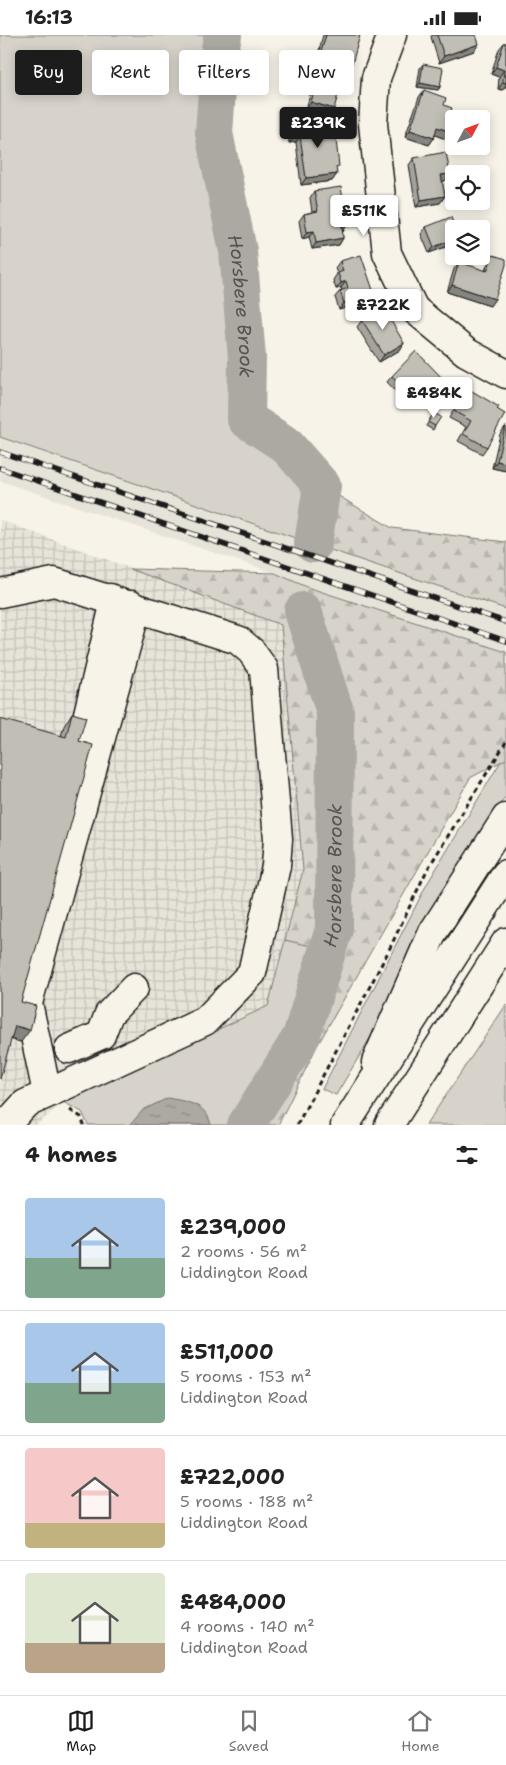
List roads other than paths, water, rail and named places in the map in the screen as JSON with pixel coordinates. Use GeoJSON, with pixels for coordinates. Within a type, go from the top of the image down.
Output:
{"type":"FeatureCollection","features":[{"type":"Feature","properties":{"kind":"main road"},"geometry":{"type":"LineString","coordinates":[[392,35],[376,78],[373,124],[387,253],[414,309],[466,352],[506,374]]}},
{"type":"Feature","properties":{"kind":"main road"},"geometry":{"type":"LineString","coordinates":[[0,593],[54,582],[238,640],[251,651],[264,669],[278,839],[276,866],[252,973],[205,1021],[34,1103],[6,1125]]}},
{"type":"Feature","properties":{"kind":"main road"},"geometry":{"type":"LineString","coordinates":[[78,755],[114,610],[121,602]]}},
{"type":"Feature","properties":{"kind":"main road"},"geometry":{"type":"LineString","coordinates":[[34,1103],[28,1003],[132,625],[121,602]]}},
{"type":"Feature","properties":{"kind":"main road"},"geometry":{"type":"LineString","coordinates":[[11,976],[59,817]]}},
{"type":"Feature","properties":{"kind":"main road"},"geometry":{"type":"LineString","coordinates":[[352,1114],[432,932],[506,817]]}},
{"type":"Feature","properties":{"kind":"main road"},"geometry":{"type":"LineString","coordinates":[[352,1114],[506,875]]}},
{"type":"Feature","properties":{"kind":"main road"},"geometry":{"type":"LineString","coordinates":[[389,1125],[506,942]]}},
{"type":"Feature","properties":{"kind":"main road"},"geometry":{"type":"LineString","coordinates":[[69,1049],[101,1035],[109,1014],[134,989]]}},
{"type":"Feature","properties":{"kind":"water"},"geometry":{"type":"Polygon","coordinates":[[[168,1098],[200,1108],[205,1112],[211,1125],[130,1125],[143,1110],[168,1098]]]}},
{"type":"Feature","properties":{"kind":"waterway","name":"Horsbere Brook"},"geometry":{"type":"LineString","coordinates":[[223,35],[220,49],[214,133],[238,251],[247,358],[246,419],[286,445],[322,486],[313,544]]}},
{"type":"Feature","properties":{"kind":"waterway","name":"Horsbere Brook"},"geometry":{"type":"LineString","coordinates":[[246,1125],[301,1037],[334,929],[335,712],[303,611]]}},
{"type":"Feature","properties":{"kind":"railway"},"geometry":{"type":"LineString","coordinates":[[0,452],[506,622]]}},
{"type":"Feature","properties":{"kind":"railway"},"geometry":{"type":"LineString","coordinates":[[0,468],[506,641]]}}]}
